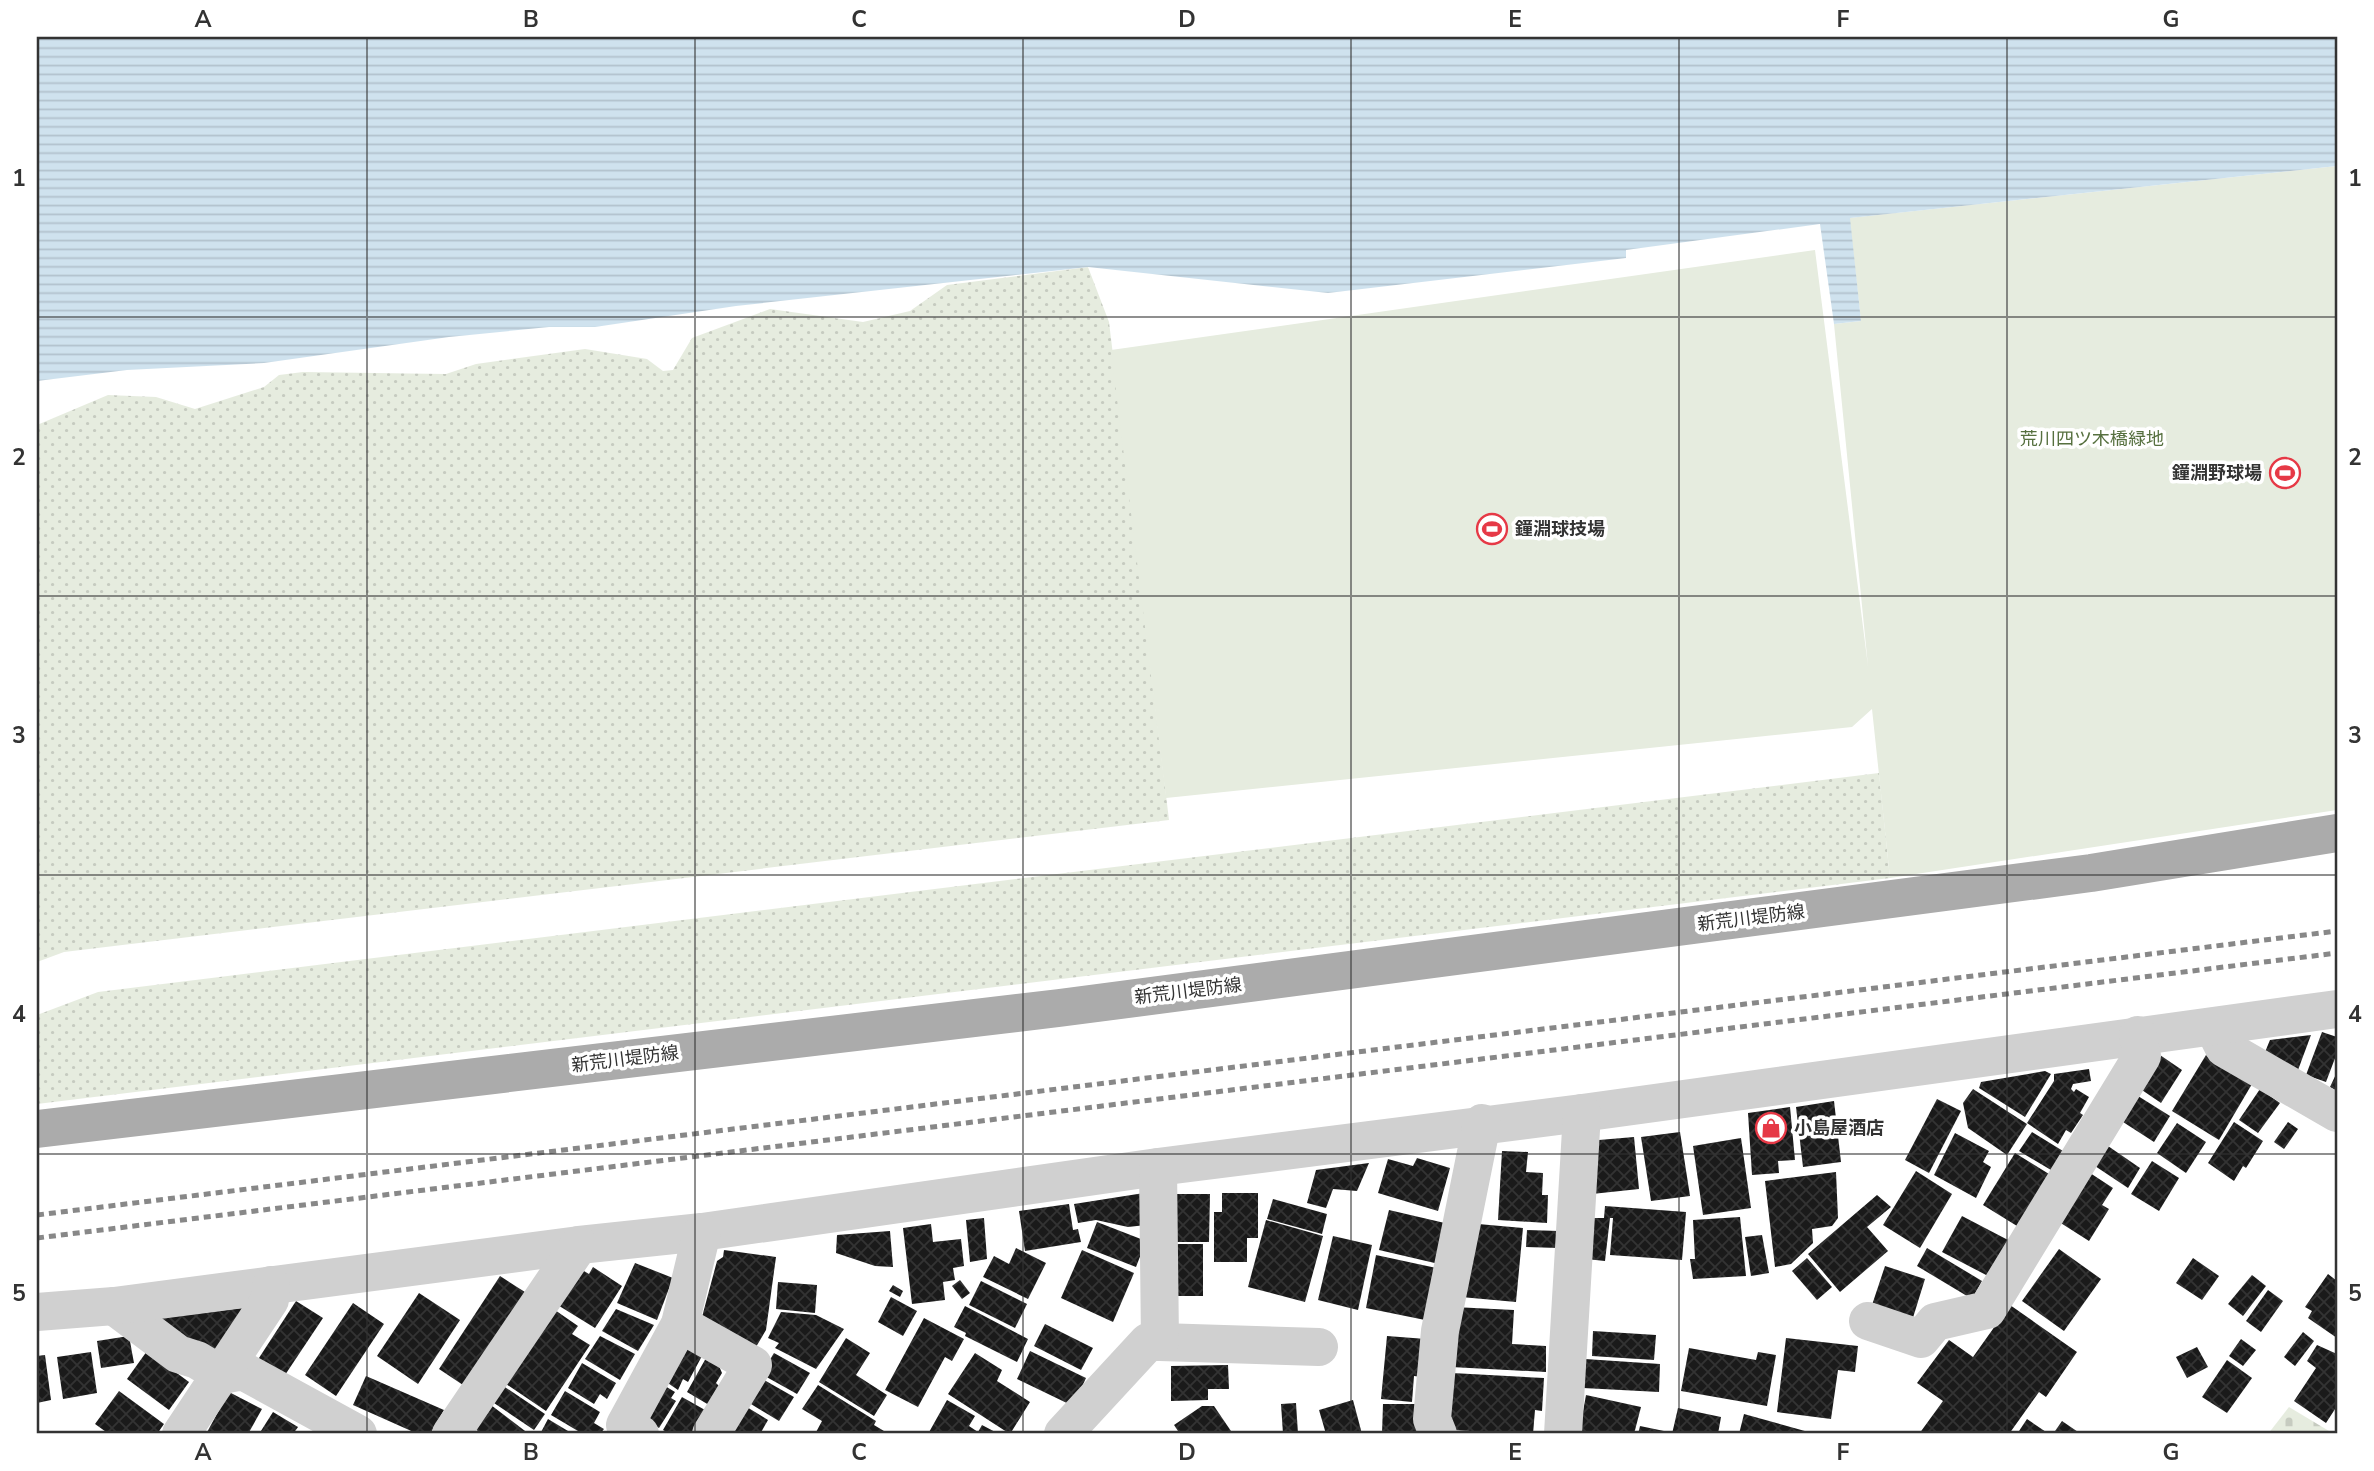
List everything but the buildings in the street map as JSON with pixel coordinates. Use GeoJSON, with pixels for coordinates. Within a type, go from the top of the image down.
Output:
{"type":"FeatureCollection","features":[{"type":"Feature","properties":{"kind":"main road","name":"新荒川堤防線"},"geometry":{"type":"LineString","coordinates":[[37,1129],[1086,1004],[2091,873],[2337,833]]}},
{"type":"Feature","properties":{"kind":"street"},"geometry":{"type":"LineString","coordinates":[[37,1312],[114,1306],[579,1245],[702,1232],[1158,1167],[1482,1123],[1582,1113],[2337,1009]]}},
{"type":"Feature","properties":{"kind":"street"},"geometry":{"type":"LineString","coordinates":[[2214,1028],[2224,1048],[2337,1113]]}},
{"type":"Feature","properties":{"kind":"street"},"geometry":{"type":"LineString","coordinates":[[1868,1321],[1921,1339],[1935,1322],[1987,1310],[2142,1056],[2138,1035]]}},
{"type":"Feature","properties":{"kind":"street"},"geometry":{"type":"LineString","coordinates":[[1563,1434],[1582,1113]]}},
{"type":"Feature","properties":{"kind":"street"},"geometry":{"type":"LineString","coordinates":[[1438,1434],[1433,1419],[1440,1331],[1482,1123]]}},
{"type":"Feature","properties":{"kind":"street"},"geometry":{"type":"LineString","coordinates":[[1158,1167],[1160,1342]]}},
{"type":"Feature","properties":{"kind":"street"},"geometry":{"type":"LineString","coordinates":[[640,1434],[625,1425],[680,1324],[702,1232]]}},
{"type":"Feature","properties":{"kind":"street"},"geometry":{"type":"LineString","coordinates":[[451,1434],[579,1245]]}},
{"type":"Feature","properties":{"kind":"street"},"geometry":{"type":"LineString","coordinates":[[181,1434],[270,1300],[271,1285]]}},
{"type":"Feature","properties":{"kind":"street"},"geometry":{"type":"LineString","coordinates":[[114,1306],[178,1354],[197,1360],[222,1375],[243,1371],[358,1434]]}},
{"type":"Feature","properties":{"kind":"street"},"geometry":{"type":"LineString","coordinates":[[680,1324],[754,1365],[711,1434]]}},
{"type":"Feature","properties":{"kind":"street"},"geometry":{"type":"LineString","coordinates":[[1063,1434],[1148,1342],[1319,1347]]}},
{"type":"Feature","properties":{"kind":"green space","name":"荒川四ツ木橋緑地"},"geometry":{"type":"Polygon","coordinates":[[[2337,166],[2337,810],[1890,878],[1872,709],[1852,727],[1166,798],[1111,350],[1815,250],[1868,666],[1834,324],[1861,321],[1849,218],[2337,166]]]}},
{"type":"Feature","properties":{"kind":"green space"},"geometry":{"type":"Polygon","coordinates":[[[1088,267],[1109,322],[1169,820],[64,952],[37,962],[37,425],[108,395],[156,397],[195,409],[264,387],[279,375],[303,372],[446,374],[476,364],[585,349],[647,359],[663,371],[673,370],[692,338],[770,309],[863,322],[910,311],[947,285],[1088,267]]]}},
{"type":"Feature","properties":{"kind":"green space"},"geometry":{"type":"Polygon","coordinates":[[[1879,773],[1890,878],[37,1104],[37,1015],[98,992],[1879,773]]]}},
{"type":"Feature","properties":{"kind":"green space"},"geometry":{"type":"Polygon","coordinates":[[[2289,1407],[2329,1431],[2327,1434],[2268,1434],[2289,1407]]]}},
{"type":"Feature","properties":{"kind":"water"},"geometry":{"type":"Polygon","coordinates":[[[37,37],[2337,37],[2337,166],[1850,218],[1861,321],[1834,324],[1820,224],[1626,250],[1626,258],[1328,293],[1088,267],[736,306],[595,327],[549,327],[449,337],[264,363],[127,370],[37,381],[37,37]]]}},
{"type":"Feature","properties":{"kind":"railway"},"geometry":{"type":"LineString","coordinates":[[37,1215],[2337,931]]}},
{"type":"Feature","properties":{"kind":"railway"},"geometry":{"type":"LineString","coordinates":[[37,1238],[2337,953]]}},
{"type":"Feature","properties":{"kind":"place","name":"鐘淵野球場"},"geometry":{"type":"Point","coordinates":[2285,473]}},
{"type":"Feature","properties":{"kind":"place","name":"鐘淵球技場"},"geometry":{"type":"Point","coordinates":[1492,529]}},
{"type":"Feature","properties":{"kind":"place","name":"小島屋酒店"},"geometry":{"type":"Point","coordinates":[1771,1128]}}]}
